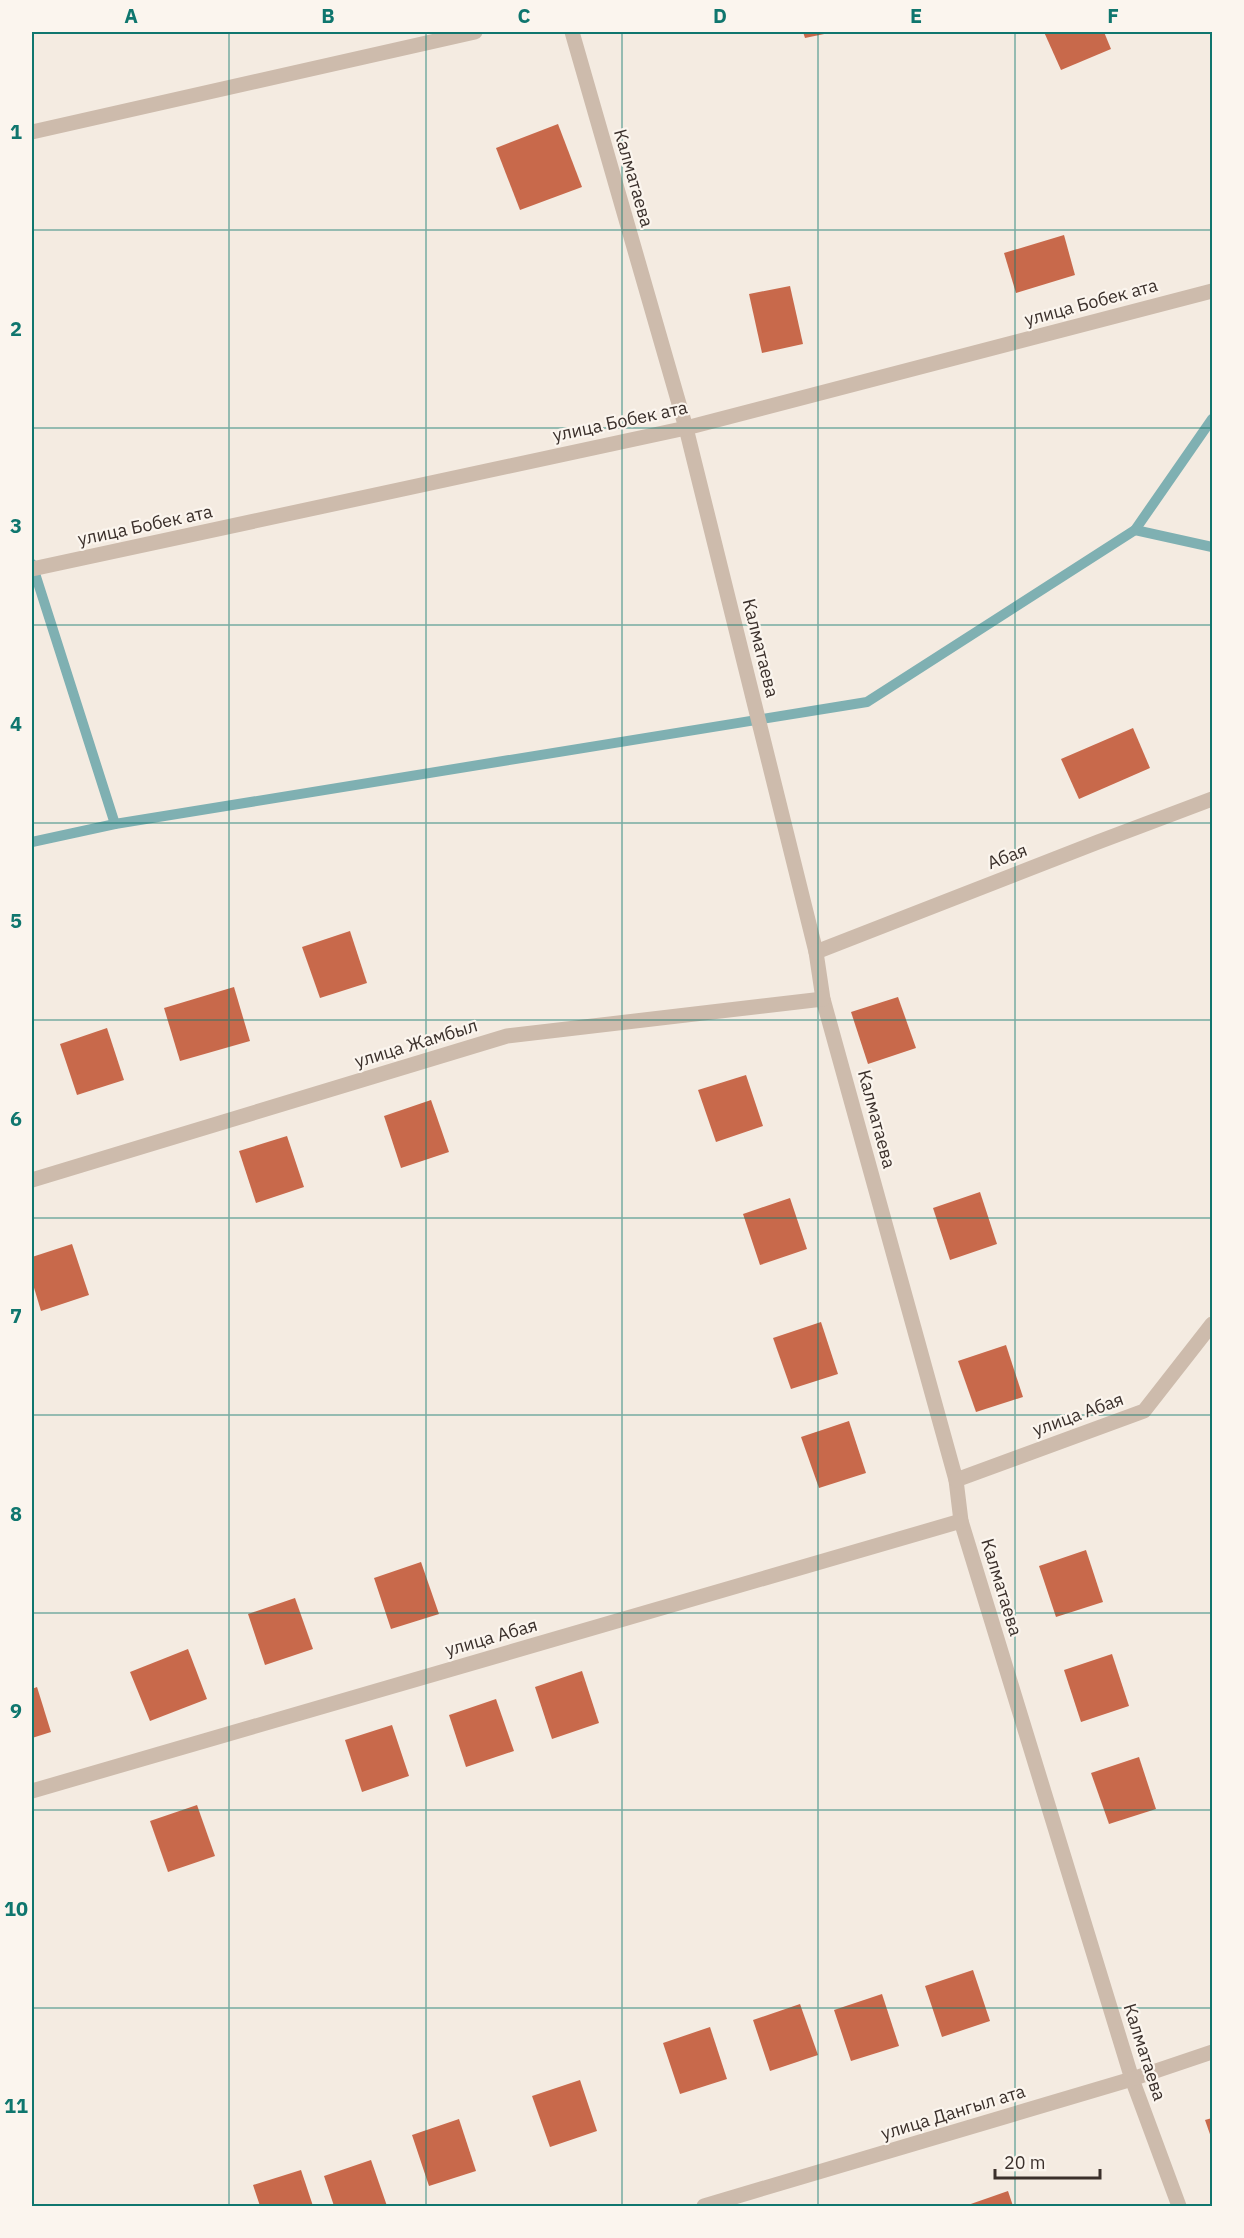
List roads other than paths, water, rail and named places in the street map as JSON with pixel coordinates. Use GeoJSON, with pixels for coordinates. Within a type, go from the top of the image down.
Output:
{"type":"FeatureCollection","features":[{"type":"Feature","properties":{"kind":"street"},"geometry":{"type":"LineString","coordinates":[[32,132],[475,32]]}},
{"type":"Feature","properties":{"kind":"street","name":"Калматаева"},"geometry":{"type":"LineString","coordinates":[[572,32],[686,428],[816,952],[823,999],[956,1480],[961,1521],[1132,2079],[1179,2206]]}},
{"type":"Feature","properties":{"kind":"street","name":"улица Бобек ата"},"geometry":{"type":"LineString","coordinates":[[32,569],[686,428],[1212,291]]}},
{"type":"Feature","properties":{"kind":"street","name":"Абая"},"geometry":{"type":"LineString","coordinates":[[816,952],[1212,799]]}},
{"type":"Feature","properties":{"kind":"street","name":"улица Жамбыл"},"geometry":{"type":"LineString","coordinates":[[32,1180],[507,1036],[823,999]]}},
{"type":"Feature","properties":{"kind":"street","name":"улица Абая"},"geometry":{"type":"LineString","coordinates":[[956,1480],[1144,1411],[1212,1324]]}},
{"type":"Feature","properties":{"kind":"street","name":"улица Абая"},"geometry":{"type":"LineString","coordinates":[[32,1791],[961,1521]]}},
{"type":"Feature","properties":{"kind":"street","name":"улица Дангыл ата"},"geometry":{"type":"LineString","coordinates":[[704,2206],[1132,2079],[1212,2052]]}},
{"type":"Feature","properties":{"kind":"waterway"},"geometry":{"type":"LineString","coordinates":[[32,842],[115,824],[867,702],[1135,530],[1212,419]]}},
{"type":"Feature","properties":{"kind":"waterway"},"geometry":{"type":"LineString","coordinates":[[1135,530],[1212,547]]}},
{"type":"Feature","properties":{"kind":"waterway"},"geometry":{"type":"LineString","coordinates":[[32,564],[115,824]]}}]}
